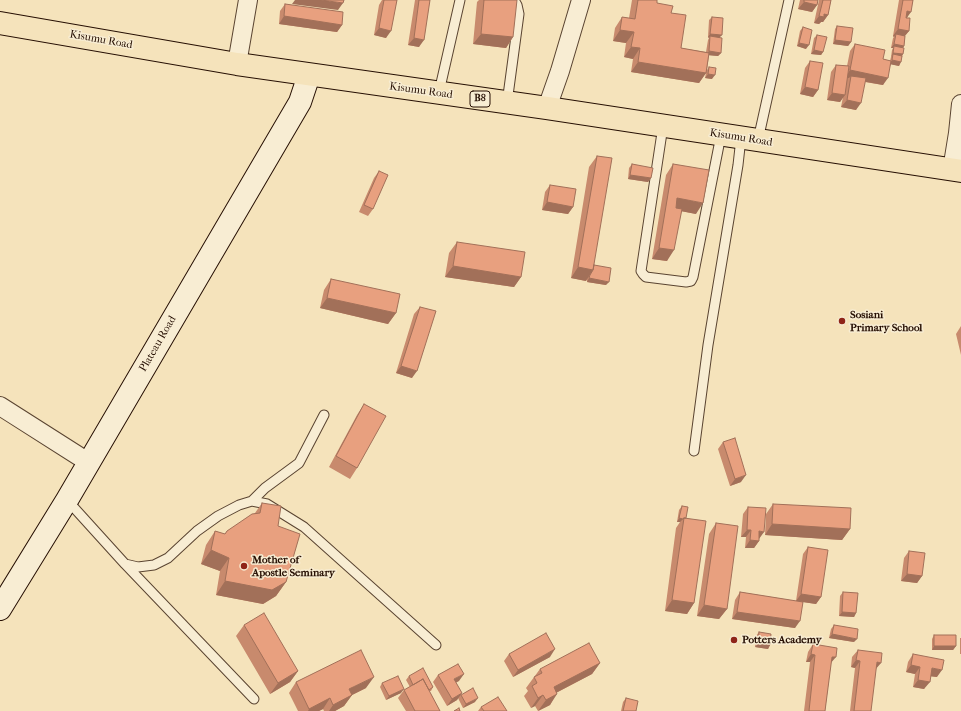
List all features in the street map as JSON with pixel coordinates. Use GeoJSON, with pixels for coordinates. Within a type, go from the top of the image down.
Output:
{"type":"FeatureCollection","features":[{"type":"Feature","properties":{"kind":"highway","name":"Kisumu Road"},"geometry":{"type":"LineString","coordinates":[[0,23],[237,64],[547,108],[956,170]]}},
{"type":"Feature","properties":{"kind":"street"},"geometry":{"type":"LineString","coordinates":[[237,64],[248,0]]}},
{"type":"Feature","properties":{"kind":"street"},"geometry":{"type":"LineString","coordinates":[[547,108],[560,71],[581,0]]}},
{"type":"Feature","properties":{"kind":"street","name":"Plateau Road"},"geometry":{"type":"LineString","coordinates":[[0,610],[67,500],[300,102],[309,75]]}},
{"type":"Feature","properties":{"kind":"street"},"geometry":{"type":"LineString","coordinates":[[956,170],[961,104]]}},
{"type":"Feature","properties":{"kind":"street"},"geometry":{"type":"LineString","coordinates":[[0,406],[88,462]]}},
{"type":"Feature","properties":{"kind":"lane"},"geometry":{"type":"LineString","coordinates":[[439,93],[460,0]]}},
{"type":"Feature","properties":{"kind":"lane"},"geometry":{"type":"LineString","coordinates":[[507,103],[519,14],[514,0]]}},
{"type":"Feature","properties":{"kind":"lane"},"geometry":{"type":"LineString","coordinates":[[663,126],[641,271],[646,277],[686,282],[691,281],[693,277],[789,0]]}},
{"type":"Feature","properties":{"kind":"lane"},"geometry":{"type":"LineString","coordinates":[[694,452],[708,345],[738,165],[740,138]]}},
{"type":"Feature","properties":{"kind":"lane"},"geometry":{"type":"LineString","coordinates":[[252,501],[265,488],[299,463],[324,415]]}},
{"type":"Feature","properties":{"kind":"lane"},"geometry":{"type":"LineString","coordinates":[[67,500],[125,564],[254,699]]}},
{"type":"Feature","properties":{"kind":"lane"},"geometry":{"type":"LineString","coordinates":[[125,564],[138,568],[154,565],[168,558],[197,531],[218,516],[240,504],[252,501],[267,504],[304,527],[436,646]]}},
{"type":"Feature","properties":{"kind":"building"},"geometry":{"type":"Polygon","coordinates":[[[321,0],[344,0],[343,3],[321,0]]]}},
{"type":"Feature","properties":{"kind":"building"},"geometry":{"type":"Polygon","coordinates":[[[384,0],[397,0],[391,31],[379,28],[384,0]]]}},
{"type":"Feature","properties":{"kind":"building"},"geometry":{"type":"Polygon","coordinates":[[[419,0],[430,0],[424,40],[414,38],[419,0]]]}},
{"type":"Feature","properties":{"kind":"building"},"geometry":{"type":"Polygon","coordinates":[[[484,0],[517,0],[513,37],[481,34],[484,0]]]}},
{"type":"Feature","properties":{"kind":"building"},"geometry":{"type":"Polygon","coordinates":[[[638,0],[657,0],[657,3],[673,6],[671,13],[686,15],[681,48],[709,53],[706,73],[638,62],[640,48],[631,47],[634,32],[620,30],[622,17],[635,19],[638,0]]]}},
{"type":"Feature","properties":{"kind":"building"},"geometry":{"type":"Polygon","coordinates":[[[804,0],[818,0],[817,5],[804,2],[804,0]]]}},
{"type":"Feature","properties":{"kind":"building"},"geometry":{"type":"Polygon","coordinates":[[[823,0],[831,0],[828,15],[824,14],[824,17],[819,16],[823,0]]]}},
{"type":"Feature","properties":{"kind":"building"},"geometry":{"type":"Polygon","coordinates":[[[903,0],[913,0],[911,12],[907,11],[906,18],[910,18],[909,31],[898,29],[903,0]]]}},
{"type":"Feature","properties":{"kind":"building"},"geometry":{"type":"Polygon","coordinates":[[[285,4],[343,12],[342,25],[284,16],[285,4]]]}},
{"type":"Feature","properties":{"kind":"building"},"geometry":{"type":"Polygon","coordinates":[[[712,17],[723,18],[722,35],[710,34],[712,17]]]}},
{"type":"Feature","properties":{"kind":"building"},"geometry":{"type":"Polygon","coordinates":[[[837,26],[853,28],[851,42],[835,40],[837,26]]]}},
{"type":"Feature","properties":{"kind":"building"},"geometry":{"type":"Polygon","coordinates":[[[803,27],[812,30],[809,45],[799,43],[803,27]]]}},
{"type":"Feature","properties":{"kind":"building"},"geometry":{"type":"Polygon","coordinates":[[[896,34],[905,36],[904,46],[894,44],[896,34]]]}},
{"type":"Feature","properties":{"kind":"building"},"geometry":{"type":"Polygon","coordinates":[[[817,35],[827,37],[823,52],[814,50],[817,35]]]}},
{"type":"Feature","properties":{"kind":"building"},"geometry":{"type":"Polygon","coordinates":[[[710,36],[722,38],[721,53],[709,51],[710,36]]]}},
{"type":"Feature","properties":{"kind":"building"},"geometry":{"type":"Polygon","coordinates":[[[855,44],[885,50],[883,59],[891,61],[888,78],[850,70],[855,44]]]}},
{"type":"Feature","properties":{"kind":"building"},"geometry":{"type":"Polygon","coordinates":[[[894,46],[904,48],[903,54],[893,53],[894,46]]]}},
{"type":"Feature","properties":{"kind":"building"},"geometry":{"type":"Polygon","coordinates":[[[893,54],[902,56],[901,62],[892,60],[893,54]]]}},
{"type":"Feature","properties":{"kind":"building"},"geometry":{"type":"Polygon","coordinates":[[[810,61],[823,63],[818,90],[805,87],[810,61]]]}},
{"type":"Feature","properties":{"kind":"building"},"geometry":{"type":"Polygon","coordinates":[[[836,65],[849,66],[845,95],[832,93],[836,65]]]}},
{"type":"Feature","properties":{"kind":"building"},"geometry":{"type":"Polygon","coordinates":[[[709,67],[716,68],[715,75],[708,74],[709,67]]]}},
{"type":"Feature","properties":{"kind":"building"},"geometry":{"type":"Polygon","coordinates":[[[851,76],[866,78],[861,103],[847,100],[851,76]]]}},
{"type":"Feature","properties":{"kind":"building"},"geometry":{"type":"Polygon","coordinates":[[[597,156],[612,158],[593,270],[578,267],[597,156]]]}},
{"type":"Feature","properties":{"kind":"building"},"geometry":{"type":"Polygon","coordinates":[[[632,164],[653,168],[651,178],[630,175],[632,164]]]}},
{"type":"Feature","properties":{"kind":"building"},"geometry":{"type":"Polygon","coordinates":[[[673,164],[709,170],[703,203],[677,198],[676,208],[682,209],[674,250],[659,248],[673,164]]]}},
{"type":"Feature","properties":{"kind":"building"},"geometry":{"type":"Polygon","coordinates":[[[379,171],[388,175],[373,209],[364,205],[379,171]]]}},
{"type":"Feature","properties":{"kind":"building"},"geometry":{"type":"Polygon","coordinates":[[[550,185],[576,189],[573,207],[547,202],[550,185]]]}},
{"type":"Feature","properties":{"kind":"building"},"geometry":{"type":"Polygon","coordinates":[[[457,242],[525,252],[521,277],[453,266],[457,242]]]}},
{"type":"Feature","properties":{"kind":"building"},"geometry":{"type":"Polygon","coordinates":[[[594,265],[611,268],[609,282],[589,278],[594,265]]]}},
{"type":"Feature","properties":{"kind":"building"},"geometry":{"type":"Polygon","coordinates":[[[331,279],[400,294],[396,313],[327,298],[331,279]]]}},
{"type":"Feature","properties":{"kind":"building"},"geometry":{"type":"Polygon","coordinates":[[[420,307],[436,311],[417,371],[401,366],[420,307]]]}},
{"type":"Feature","properties":{"kind":"building"},"geometry":{"type":"Polygon","coordinates":[[[364,404],[386,416],[357,468],[336,456],[364,404]]]}},
{"type":"Feature","properties":{"kind":"building"},"geometry":{"type":"Polygon","coordinates":[[[735,438],[746,475],[735,479],[723,442],[735,438]]]}},
{"type":"Feature","properties":{"kind":"building"},"geometry":{"type":"Polygon","coordinates":[[[262,503],[281,506],[278,526],[300,534],[286,582],[272,590],[225,581],[229,558],[211,550],[215,531],[225,534],[227,531],[252,514],[260,513],[262,503]]]}},
{"type":"Feature","properties":{"kind":"building"},"geometry":{"type":"Polygon","coordinates":[[[773,504],[851,508],[850,529],[772,524],[773,504]]]}},
{"type":"Feature","properties":{"kind":"building"},"geometry":{"type":"Polygon","coordinates":[[[682,506],[688,507],[686,518],[683,519],[679,518],[682,506]]]}},
{"type":"Feature","properties":{"kind":"building"},"geometry":{"type":"Polygon","coordinates":[[[748,507],[766,508],[764,532],[759,531],[759,541],[750,540],[751,530],[747,530],[748,507]]]}},
{"type":"Feature","properties":{"kind":"building"},"geometry":{"type":"Polygon","coordinates":[[[684,518],[706,521],[694,603],[672,600],[684,518]]]}},
{"type":"Feature","properties":{"kind":"building"},"geometry":{"type":"Polygon","coordinates":[[[716,523],[738,526],[727,609],[704,605],[716,523]]]}},
{"type":"Feature","properties":{"kind":"building"},"geometry":{"type":"Polygon","coordinates":[[[808,547],[828,550],[821,597],[801,594],[808,547]]]}},
{"type":"Feature","properties":{"kind":"building"},"geometry":{"type":"Polygon","coordinates":[[[909,551],[925,553],[922,576],[907,574],[909,551]]]}},
{"type":"Feature","properties":{"kind":"building"},"geometry":{"type":"Polygon","coordinates":[[[740,592],[803,602],[800,621],[737,612],[740,592]]]}},
{"type":"Feature","properties":{"kind":"building"},"geometry":{"type":"Polygon","coordinates":[[[843,592],[858,593],[856,613],[842,612],[843,592]]]}},
{"type":"Feature","properties":{"kind":"building"},"geometry":{"type":"Polygon","coordinates":[[[264,613],[298,671],[278,683],[244,625],[264,613]]]}},
{"type":"Feature","properties":{"kind":"building"},"geometry":{"type":"Polygon","coordinates":[[[834,625],[858,629],[857,639],[832,634],[834,625]]]}},
{"type":"Feature","properties":{"kind":"building"},"geometry":{"type":"Polygon","coordinates":[[[759,632],[771,634],[770,645],[758,644],[759,632]]]}},
{"type":"Feature","properties":{"kind":"building"},"geometry":{"type":"Polygon","coordinates":[[[546,633],[555,649],[518,670],[509,654],[546,633]]]}},
{"type":"Feature","properties":{"kind":"building"},"geometry":{"type":"Polygon","coordinates":[[[934,635],[956,635],[956,646],[934,646],[934,635]]]}},
{"type":"Feature","properties":{"kind":"building"},"geometry":{"type":"Polygon","coordinates":[[[589,643],[600,663],[554,687],[557,694],[546,700],[543,695],[538,698],[532,686],[537,683],[534,677],[542,673],[540,669],[589,643]]]}},
{"type":"Feature","properties":{"kind":"building"},"geometry":{"type":"Polygon","coordinates":[[[813,644],[837,648],[836,657],[832,657],[825,711],[809,711],[815,655],[811,654],[813,644]]]}},
{"type":"Feature","properties":{"kind":"building"},"geometry":{"type":"Polygon","coordinates":[[[361,650],[374,677],[349,689],[352,695],[333,705],[330,698],[309,709],[296,682],[361,650]]]}},
{"type":"Feature","properties":{"kind":"building"},"geometry":{"type":"Polygon","coordinates":[[[858,650],[882,653],[881,663],[877,662],[871,711],[854,711],[860,661],[856,660],[858,650]]]}},
{"type":"Feature","properties":{"kind":"building"},"geometry":{"type":"Polygon","coordinates":[[[913,654],[944,660],[942,670],[932,668],[930,682],[918,680],[920,667],[911,665],[913,654]]]}},
{"type":"Feature","properties":{"kind":"building"},"geometry":{"type":"Polygon","coordinates":[[[458,664],[464,674],[454,679],[462,693],[452,699],[438,675],[458,664]]]}},
{"type":"Feature","properties":{"kind":"building"},"geometry":{"type":"Polygon","coordinates":[[[423,668],[433,687],[429,690],[423,679],[413,685],[409,676],[423,668]]]}},
{"type":"Feature","properties":{"kind":"building"},"geometry":{"type":"Polygon","coordinates":[[[398,676],[404,689],[389,696],[382,683],[398,676]]]}},
{"type":"Feature","properties":{"kind":"building"},"geometry":{"type":"Polygon","coordinates":[[[423,679],[440,711],[415,711],[404,690],[423,679]]]}},
{"type":"Feature","properties":{"kind":"building"},"geometry":{"type":"Polygon","coordinates":[[[473,688],[478,698],[466,704],[461,695],[473,688]]]}},
{"type":"Feature","properties":{"kind":"building"},"geometry":{"type":"Polygon","coordinates":[[[498,697],[507,711],[484,711],[481,707],[498,697]]]}},
{"type":"Feature","properties":{"kind":"building"},"geometry":{"type":"Polygon","coordinates":[[[626,698],[638,701],[636,711],[623,711],[626,698]]]}},
{"type":"Feature","properties":{"kind":"place","name":"Sosiani Primary School"},"geometry":{"type":"Point","coordinates":[842,321]}},
{"type":"Feature","properties":{"kind":"place","name":"Mother of Apostle Seminary"},"geometry":{"type":"Point","coordinates":[244,566]}},
{"type":"Feature","properties":{"kind":"place","name":"Potters Academy"},"geometry":{"type":"Point","coordinates":[734,640]}}]}
